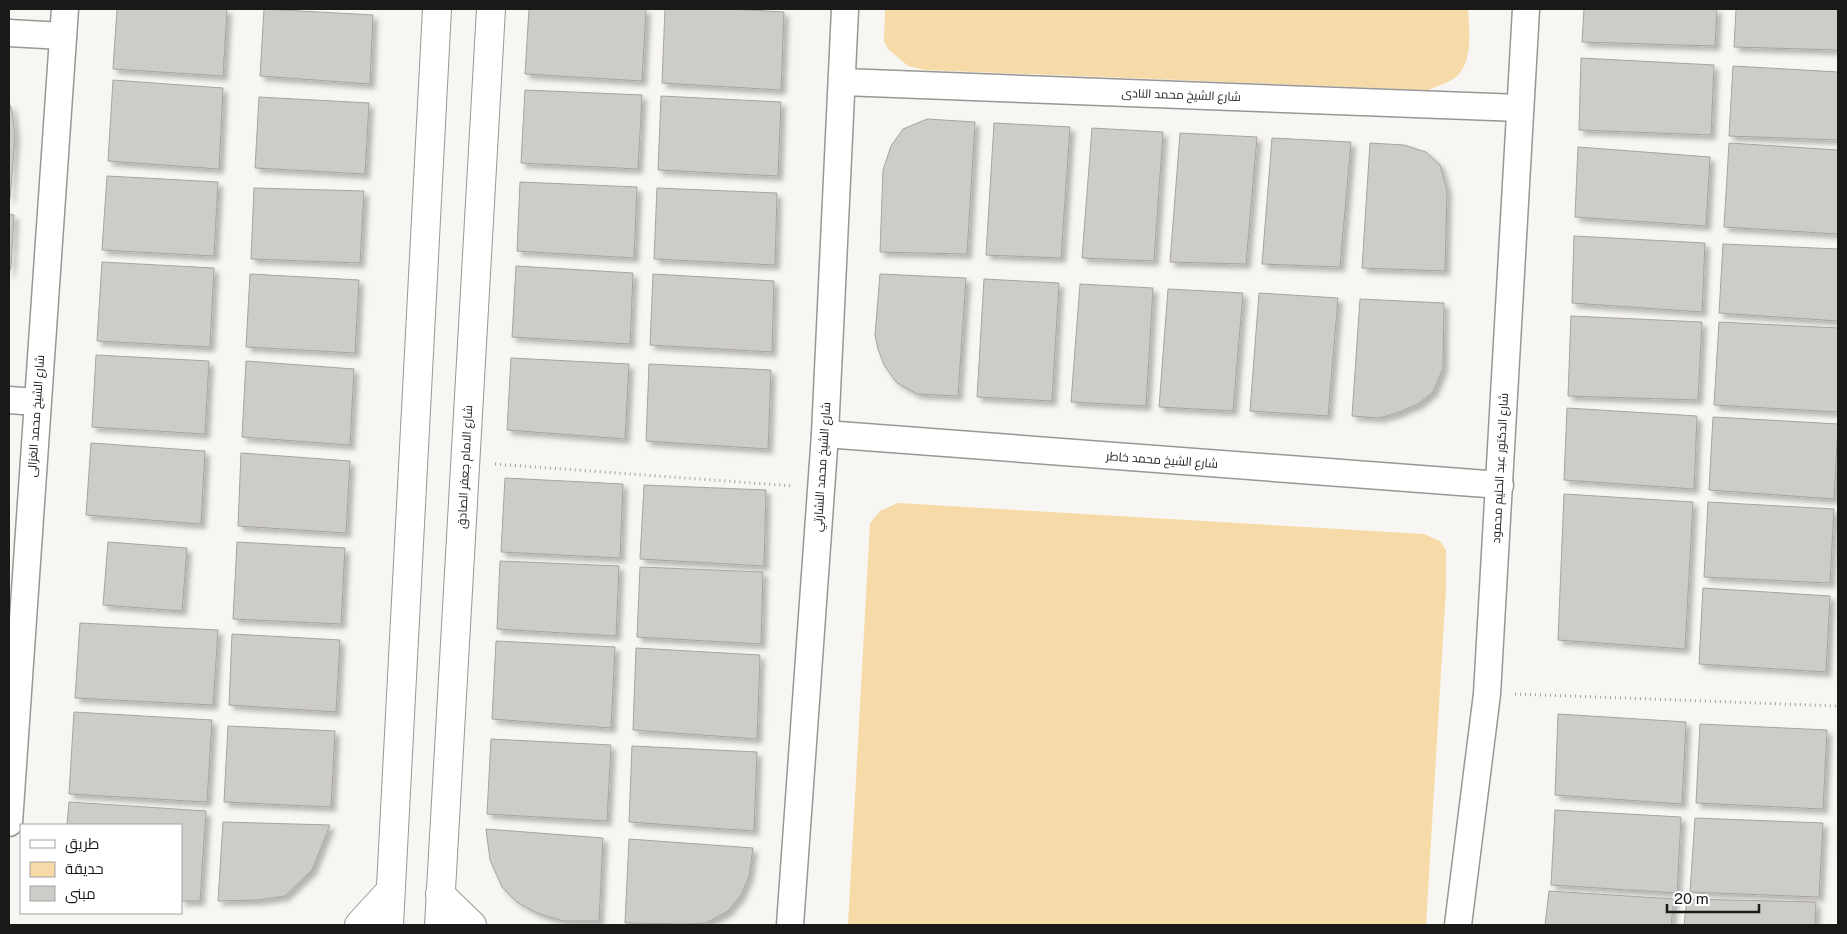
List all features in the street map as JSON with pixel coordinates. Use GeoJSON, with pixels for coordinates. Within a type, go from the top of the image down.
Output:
{"type":"FeatureCollection","features":[{"type":"Feature","properties":{"kind":"street","name":"شارع الشيخ محمد الغزالى"},"geometry":{"type":"LineString","coordinates":[[9,823],[65,9]]}},
{"type":"Feature","properties":{"kind":"street"},"geometry":{"type":"LineString","coordinates":[[388,925],[437,9]]}},
{"type":"Feature","properties":{"kind":"street","name":"شارع الامام جعفر الصادق"},"geometry":{"type":"LineString","coordinates":[[438,925],[491,9]]}},
{"type":"Feature","properties":{"kind":"street","name":"شارع الشيخ محمد النشارتي"},"geometry":{"type":"LineString","coordinates":[[790,925],[825,434],[845,9]]}},
{"type":"Feature","properties":{"kind":"street","name":"شارع الدكتور عبد الحليم محمود"},"geometry":{"type":"LineString","coordinates":[[1458,925],[1487,694],[1526,9]]}},
{"type":"Feature","properties":{"kind":"street"},"geometry":{"type":"LineString","coordinates":[[9,33],[64,36]]}},
{"type":"Feature","properties":{"kind":"street","name":"شارع الشيخ محمد النادى"},"geometry":{"type":"LineString","coordinates":[[843,82],[1520,108]]}},
{"type":"Feature","properties":{"kind":"street"},"geometry":{"type":"LineString","coordinates":[[9,400],[37,402]]}},
{"type":"Feature","properties":{"kind":"street","name":"شارع الشيخ محمد خاطر"},"geometry":{"type":"LineString","coordinates":[[825,434],[1500,485]]}},
{"type":"Feature","properties":{"kind":"street"},"geometry":{"type":"LineString","coordinates":[[359,925],[390,892]]}},
{"type":"Feature","properties":{"kind":"street"},"geometry":{"type":"LineString","coordinates":[[440,894],[472,925]]}},
{"type":"Feature","properties":{"kind":"path"},"geometry":{"type":"LineString","coordinates":[[466,462],[821,488]]}},
{"type":"Feature","properties":{"kind":"path"},"geometry":{"type":"LineString","coordinates":[[1487,694],[1838,706]]}},
{"type":"Feature","properties":{"kind":"green space"},"geometry":{"type":"Polygon","coordinates":[[[885,9],[1468,9],[1469,44],[1466,62],[1456,77],[1428,90],[925,70],[908,66],[888,49],[884,41],[885,9]]]}},
{"type":"Feature","properties":{"kind":"green space"},"geometry":{"type":"Polygon","coordinates":[[[898,503],[1424,534],[1440,541],[1446,550],[1446,588],[1426,925],[848,925],[870,523],[880,511],[898,503]]]}},
{"type":"Feature","properties":{"kind":"building"},"geometry":{"type":"Polygon","coordinates":[[[117,9],[227,9],[223,76],[113,69],[117,9]]]}},
{"type":"Feature","properties":{"kind":"building"},"geometry":{"type":"Polygon","coordinates":[[[264,9],[373,15],[370,84],[260,76],[264,9]]]}},
{"type":"Feature","properties":{"kind":"building"},"geometry":{"type":"Polygon","coordinates":[[[529,9],[646,9],[642,81],[525,74],[529,9]]]}},
{"type":"Feature","properties":{"kind":"building"},"geometry":{"type":"Polygon","coordinates":[[[665,9],[730,9],[784,12],[781,90],[662,83],[665,9]]]}},
{"type":"Feature","properties":{"kind":"building"},"geometry":{"type":"Polygon","coordinates":[[[1584,9],[1717,9],[1715,46],[1582,42],[1584,9]]]}},
{"type":"Feature","properties":{"kind":"building"},"geometry":{"type":"Polygon","coordinates":[[[1736,9],[1838,9],[1838,50],[1734,47],[1736,9]]]}},
{"type":"Feature","properties":{"kind":"building"},"geometry":{"type":"Polygon","coordinates":[[[1581,58],[1714,65],[1711,135],[1579,130],[1581,58]]]}},
{"type":"Feature","properties":{"kind":"building"},"geometry":{"type":"Polygon","coordinates":[[[1733,66],[1838,72],[1838,140],[1729,136],[1733,66]]]}},
{"type":"Feature","properties":{"kind":"building"},"geometry":{"type":"Polygon","coordinates":[[[113,80],[223,88],[219,169],[108,161],[113,80]]]}},
{"type":"Feature","properties":{"kind":"building"},"geometry":{"type":"Polygon","coordinates":[[[525,90],[642,95],[638,169],[521,163],[525,90]]]}},
{"type":"Feature","properties":{"kind":"building"},"geometry":{"type":"Polygon","coordinates":[[[661,96],[781,102],[778,176],[658,170],[661,96]]]}},
{"type":"Feature","properties":{"kind":"building"},"geometry":{"type":"Polygon","coordinates":[[[259,97],[369,103],[365,174],[255,168],[259,97]]]}},
{"type":"Feature","properties":{"kind":"building"},"geometry":{"type":"Polygon","coordinates":[[[9,103],[12,110],[15,136],[10,199],[9,198],[9,103]]]}},
{"type":"Feature","properties":{"kind":"building"},"geometry":{"type":"Polygon","coordinates":[[[927,119],[975,122],[967,254],[880,252],[883,170],[891,146],[903,129],[927,119]]]}},
{"type":"Feature","properties":{"kind":"building"},"geometry":{"type":"Polygon","coordinates":[[[994,123],[1070,127],[1061,258],[986,255],[994,123]]]}},
{"type":"Feature","properties":{"kind":"building"},"geometry":{"type":"Polygon","coordinates":[[[1092,128],[1163,132],[1154,261],[1082,258],[1092,128]]]}},
{"type":"Feature","properties":{"kind":"building"},"geometry":{"type":"Polygon","coordinates":[[[1180,133],[1257,137],[1246,264],[1170,262],[1180,133]]]}},
{"type":"Feature","properties":{"kind":"building"},"geometry":{"type":"Polygon","coordinates":[[[1272,138],[1351,142],[1340,267],[1262,264],[1272,138]]]}},
{"type":"Feature","properties":{"kind":"building"},"geometry":{"type":"Polygon","coordinates":[[[1370,143],[1404,145],[1426,152],[1440,165],[1447,190],[1445,271],[1362,268],[1370,143]]]}},
{"type":"Feature","properties":{"kind":"building"},"geometry":{"type":"Polygon","coordinates":[[[1729,143],[1838,150],[1838,234],[1724,227],[1729,143]]]}},
{"type":"Feature","properties":{"kind":"building"},"geometry":{"type":"Polygon","coordinates":[[[1578,147],[1710,157],[1706,226],[1575,217],[1578,147]]]}},
{"type":"Feature","properties":{"kind":"building"},"geometry":{"type":"Polygon","coordinates":[[[107,176],[218,182],[214,256],[102,250],[107,176]]]}},
{"type":"Feature","properties":{"kind":"building"},"geometry":{"type":"Polygon","coordinates":[[[520,182],[637,187],[634,258],[517,251],[520,182]]]}},
{"type":"Feature","properties":{"kind":"building"},"geometry":{"type":"Polygon","coordinates":[[[254,188],[364,191],[360,263],[251,259],[254,188]]]}},
{"type":"Feature","properties":{"kind":"building"},"geometry":{"type":"Polygon","coordinates":[[[657,188],[777,193],[775,265],[654,259],[657,188]]]}},
{"type":"Feature","properties":{"kind":"building"},"geometry":{"type":"Polygon","coordinates":[[[9,214],[14,215],[9,274],[9,214]]]}},
{"type":"Feature","properties":{"kind":"building"},"geometry":{"type":"Polygon","coordinates":[[[1574,236],[1705,243],[1702,312],[1572,303],[1574,236]]]}},
{"type":"Feature","properties":{"kind":"building"},"geometry":{"type":"Polygon","coordinates":[[[1723,244],[1838,249],[1838,321],[1719,313],[1723,244]]]}},
{"type":"Feature","properties":{"kind":"building"},"geometry":{"type":"Polygon","coordinates":[[[102,262],[214,268],[210,347],[97,341],[102,262]]]}},
{"type":"Feature","properties":{"kind":"building"},"geometry":{"type":"Polygon","coordinates":[[[516,266],[633,273],[630,344],[512,337],[516,266]]]}},
{"type":"Feature","properties":{"kind":"building"},"geometry":{"type":"Polygon","coordinates":[[[250,274],[359,280],[355,353],[246,347],[250,274]]]}},
{"type":"Feature","properties":{"kind":"building"},"geometry":{"type":"Polygon","coordinates":[[[653,274],[774,281],[772,352],[650,345],[653,274]]]}},
{"type":"Feature","properties":{"kind":"building"},"geometry":{"type":"Polygon","coordinates":[[[880,274],[966,278],[958,396],[917,394],[896,382],[884,365],[875,335],[880,274]]]}},
{"type":"Feature","properties":{"kind":"building"},"geometry":{"type":"Polygon","coordinates":[[[984,279],[1059,283],[1052,401],[977,397],[984,279]]]}},
{"type":"Feature","properties":{"kind":"building"},"geometry":{"type":"Polygon","coordinates":[[[1080,284],[1153,288],[1146,406],[1071,402],[1080,284]]]}},
{"type":"Feature","properties":{"kind":"building"},"geometry":{"type":"Polygon","coordinates":[[[1168,289],[1243,293],[1233,411],[1159,407],[1168,289]]]}},
{"type":"Feature","properties":{"kind":"building"},"geometry":{"type":"Polygon","coordinates":[[[1259,293],[1338,298],[1328,416],[1250,411],[1259,293]]]}},
{"type":"Feature","properties":{"kind":"building"},"geometry":{"type":"Polygon","coordinates":[[[1360,299],[1444,303],[1443,368],[1433,392],[1418,404],[1379,418],[1352,416],[1360,299]]]}},
{"type":"Feature","properties":{"kind":"building"},"geometry":{"type":"Polygon","coordinates":[[[1571,316],[1702,322],[1698,400],[1568,396],[1571,316]]]}},
{"type":"Feature","properties":{"kind":"building"},"geometry":{"type":"Polygon","coordinates":[[[1719,322],[1838,328],[1838,412],[1714,405],[1719,322]]]}},
{"type":"Feature","properties":{"kind":"building"},"geometry":{"type":"Polygon","coordinates":[[[96,355],[209,361],[205,434],[92,427],[96,355]]]}},
{"type":"Feature","properties":{"kind":"building"},"geometry":{"type":"Polygon","coordinates":[[[511,358],[629,364],[625,439],[507,430],[511,358]]]}},
{"type":"Feature","properties":{"kind":"building"},"geometry":{"type":"Polygon","coordinates":[[[246,361],[354,369],[350,445],[242,437],[246,361]]]}},
{"type":"Feature","properties":{"kind":"building"},"geometry":{"type":"Polygon","coordinates":[[[649,364],[771,370],[768,449],[646,441],[649,364]]]}},
{"type":"Feature","properties":{"kind":"building"},"geometry":{"type":"Polygon","coordinates":[[[1567,408],[1697,416],[1694,489],[1564,480],[1567,408]]]}},
{"type":"Feature","properties":{"kind":"building"},"geometry":{"type":"Polygon","coordinates":[[[1713,417],[1838,424],[1834,499],[1709,490],[1713,417]]]}},
{"type":"Feature","properties":{"kind":"building"},"geometry":{"type":"Polygon","coordinates":[[[91,443],[205,451],[201,524],[86,515],[91,443]]]}},
{"type":"Feature","properties":{"kind":"building"},"geometry":{"type":"Polygon","coordinates":[[[241,453],[350,461],[346,533],[238,526],[241,453]]]}},
{"type":"Feature","properties":{"kind":"building"},"geometry":{"type":"Polygon","coordinates":[[[505,478],[623,484],[620,558],[501,552],[505,478]]]}},
{"type":"Feature","properties":{"kind":"building"},"geometry":{"type":"Polygon","coordinates":[[[644,485],[766,490],[764,566],[640,559],[644,485]]]}},
{"type":"Feature","properties":{"kind":"building"},"geometry":{"type":"Polygon","coordinates":[[[1564,494],[1693,502],[1685,649],[1558,640],[1564,494]]]}},
{"type":"Feature","properties":{"kind":"building"},"geometry":{"type":"Polygon","coordinates":[[[1708,502],[1834,509],[1830,583],[1704,577],[1708,502]]]}},
{"type":"Feature","properties":{"kind":"building"},"geometry":{"type":"Polygon","coordinates":[[[108,542],[187,548],[182,611],[103,605],[108,542]]]}},
{"type":"Feature","properties":{"kind":"building"},"geometry":{"type":"Polygon","coordinates":[[[237,542],[345,548],[341,624],[233,619],[237,542]]]}},
{"type":"Feature","properties":{"kind":"building"},"geometry":{"type":"Polygon","coordinates":[[[500,561],[619,566],[616,636],[497,629],[500,561]]]}},
{"type":"Feature","properties":{"kind":"building"},"geometry":{"type":"Polygon","coordinates":[[[640,567],[763,572],[761,644],[637,637],[640,567]]]}},
{"type":"Feature","properties":{"kind":"building"},"geometry":{"type":"Polygon","coordinates":[[[1703,588],[1830,596],[1826,672],[1699,664],[1703,588]]]}},
{"type":"Feature","properties":{"kind":"building"},"geometry":{"type":"Polygon","coordinates":[[[80,623],[218,630],[213,705],[75,698],[80,623]]]}},
{"type":"Feature","properties":{"kind":"building"},"geometry":{"type":"Polygon","coordinates":[[[232,634],[340,640],[336,712],[229,705],[232,634]]]}},
{"type":"Feature","properties":{"kind":"building"},"geometry":{"type":"Polygon","coordinates":[[[496,641],[615,647],[611,728],[492,719],[496,641]]]}},
{"type":"Feature","properties":{"kind":"building"},"geometry":{"type":"Polygon","coordinates":[[[636,648],[760,655],[757,739],[633,730],[636,648]]]}},
{"type":"Feature","properties":{"kind":"building"},"geometry":{"type":"Polygon","coordinates":[[[74,712],[212,720],[207,802],[69,794],[74,712]]]}},
{"type":"Feature","properties":{"kind":"building"},"geometry":{"type":"Polygon","coordinates":[[[1558,714],[1686,722],[1682,804],[1555,795],[1558,714]]]}},
{"type":"Feature","properties":{"kind":"building"},"geometry":{"type":"Polygon","coordinates":[[[1700,724],[1827,730],[1823,809],[1696,803],[1700,724]]]}},
{"type":"Feature","properties":{"kind":"building"},"geometry":{"type":"Polygon","coordinates":[[[228,726],[335,731],[331,807],[224,802],[228,726]]]}},
{"type":"Feature","properties":{"kind":"building"},"geometry":{"type":"Polygon","coordinates":[[[491,739],[611,745],[607,821],[487,814],[491,739]]]}},
{"type":"Feature","properties":{"kind":"building"},"geometry":{"type":"Polygon","coordinates":[[[632,746],[757,752],[754,831],[629,822],[632,746]]]}},
{"type":"Feature","properties":{"kind":"building"},"geometry":{"type":"Polygon","coordinates":[[[69,802],[206,811],[200,901],[182,901],[182,824],[67,824],[69,802]]]}},
{"type":"Feature","properties":{"kind":"building"},"geometry":{"type":"Polygon","coordinates":[[[1555,810],[1681,817],[1677,893],[1551,885],[1555,810]]]}},
{"type":"Feature","properties":{"kind":"building"},"geometry":{"type":"Polygon","coordinates":[[[1695,818],[1823,823],[1819,897],[1690,892],[1695,818]]]}},
{"type":"Feature","properties":{"kind":"building"},"geometry":{"type":"Polygon","coordinates":[[[223,822],[330,825],[312,870],[285,896],[259,900],[218,901],[223,822]]]}},
{"type":"Feature","properties":{"kind":"building"},"geometry":{"type":"Polygon","coordinates":[[[486,829],[603,838],[599,921],[563,921],[537,913],[517,902],[502,887],[490,860],[486,829]]]}},
{"type":"Feature","properties":{"kind":"building"},"geometry":{"type":"Polygon","coordinates":[[[629,839],[753,848],[749,876],[741,895],[728,911],[706,923],[625,923],[629,839]]]}},
{"type":"Feature","properties":{"kind":"building"},"geometry":{"type":"Polygon","coordinates":[[[1549,891],[1674,899],[1671,925],[1545,925],[1549,891]]]}},
{"type":"Feature","properties":{"kind":"building"},"geometry":{"type":"Polygon","coordinates":[[[1687,899],[1816,902],[1815,925],[1684,925],[1687,899]]]}}]}
